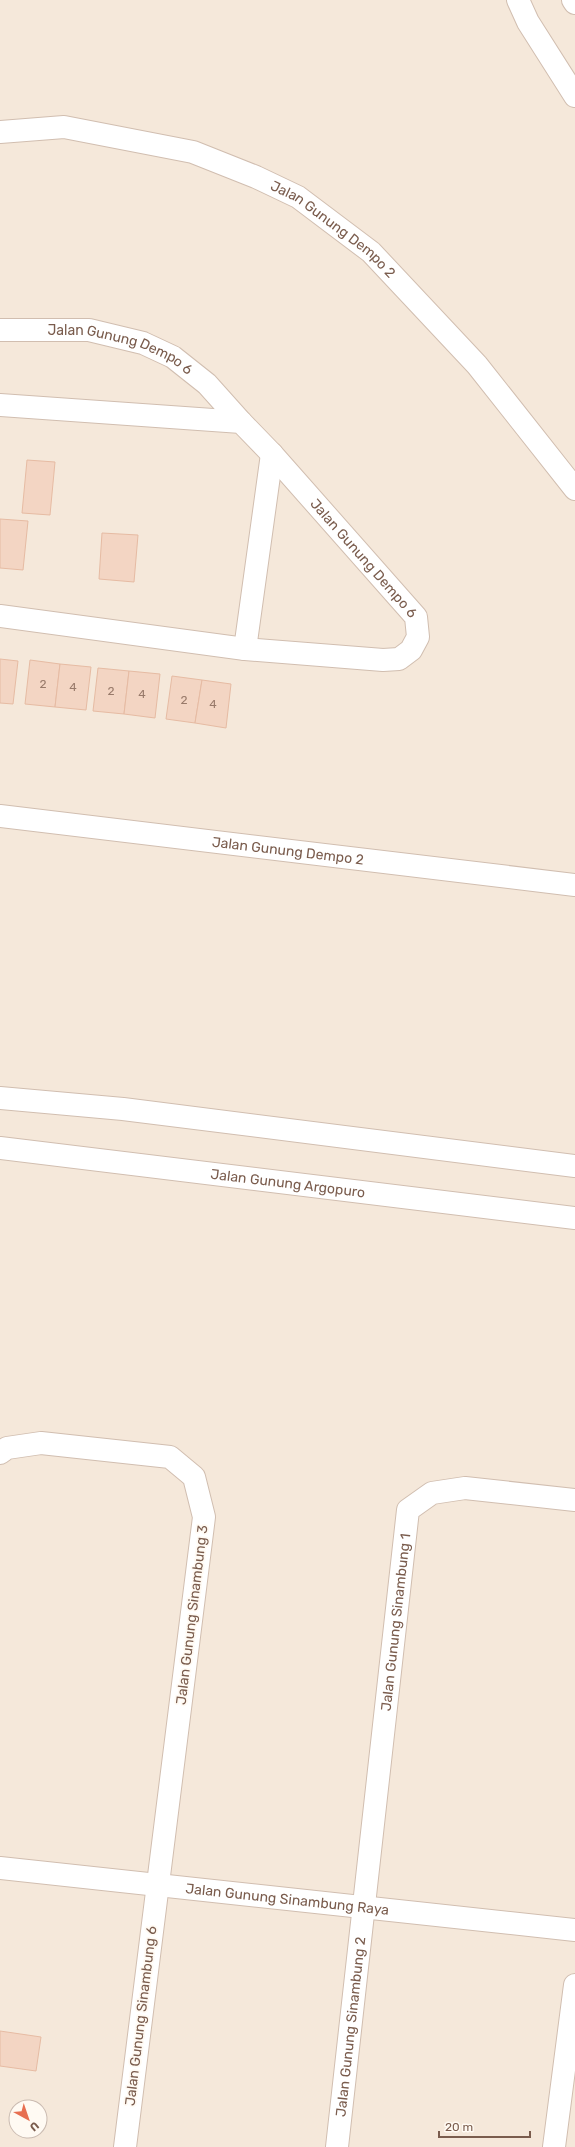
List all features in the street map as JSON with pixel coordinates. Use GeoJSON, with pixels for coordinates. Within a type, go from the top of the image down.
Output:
{"type":"FeatureCollection","features":[{"type":"Feature","properties":{"kind":"street"},"geometry":{"type":"LineString","coordinates":[[518,0],[528,22],[575,96]]}},
{"type":"Feature","properties":{"kind":"street","name":"Jalan Gunung Dempo 2"},"geometry":{"type":"LineString","coordinates":[[0,132],[64,128],[193,152],[256,177],[298,197],[371,252],[477,366],[575,489]]}},
{"type":"Feature","properties":{"kind":"street","name":"Jalan Gunung Dempo 6"},"geometry":{"type":"LineString","coordinates":[[0,330],[89,330],[143,343],[173,357],[207,384],[240,422],[272,454],[416,617],[418,637],[411,650],[399,659],[394,659],[245,649],[0,616]]}},
{"type":"Feature","properties":{"kind":"street"},"geometry":{"type":"LineString","coordinates":[[0,405],[240,422]]}},
{"type":"Feature","properties":{"kind":"street"},"geometry":{"type":"LineString","coordinates":[[245,649],[272,454]]}},
{"type":"Feature","properties":{"kind":"street","name":"Jalan Gunung Dempo 2"},"geometry":{"type":"LineString","coordinates":[[0,816],[575,885]]}},
{"type":"Feature","properties":{"kind":"street"},"geometry":{"type":"LineString","coordinates":[[0,1098],[123,1109],[575,1166]]}},
{"type":"Feature","properties":{"kind":"street","name":"Jalan Gunung Argopuro"},"geometry":{"type":"LineString","coordinates":[[0,1148],[575,1218]]}},
{"type":"Feature","properties":{"kind":"street","name":"Jalan Gunung Sinambung 3"},"geometry":{"type":"LineString","coordinates":[[0,1453],[7,1448],[41,1443],[170,1457],[194,1477],[204,1517],[158,1885]]}},
{"type":"Feature","properties":{"kind":"street","name":"Jalan Gunung Sinambung 1"},"geometry":{"type":"LineString","coordinates":[[364,1907],[408,1510],[432,1493],[465,1488],[575,1500]]}},
{"type":"Feature","properties":{"kind":"street","name":"Jalan Gunung Sinambung Raya"},"geometry":{"type":"LineString","coordinates":[[0,1868],[575,1930]]}},
{"type":"Feature","properties":{"kind":"street","name":"Jalan Gunung Sinambung 6"},"geometry":{"type":"LineString","coordinates":[[125,2147],[158,1885]]}},
{"type":"Feature","properties":{"kind":"street","name":"Jalan Gunung Sinambung 2"},"geometry":{"type":"LineString","coordinates":[[337,2147],[364,1907]]}},
{"type":"Feature","properties":{"kind":"street"},"geometry":{"type":"LineString","coordinates":[[554,2147],[575,1985]]}},
{"type":"Feature","properties":{"kind":"shaded area"},"geometry":{"type":"Polygon","coordinates":[[[0,0],[575,0],[575,2147],[0,2147],[0,0]]]}},
{"type":"Feature","properties":{"kind":"building"},"geometry":{"type":"Polygon","coordinates":[[[27,460],[55,462],[50,515],[22,513],[27,460]]]}},
{"type":"Feature","properties":{"kind":"building"},"geometry":{"type":"Polygon","coordinates":[[[0,519],[28,521],[23,570],[0,568],[0,519]]]}},
{"type":"Feature","properties":{"kind":"building"},"geometry":{"type":"Polygon","coordinates":[[[102,533],[138,535],[134,582],[99,579],[102,533]]]}},
{"type":"Feature","properties":{"kind":"building"},"geometry":{"type":"Polygon","coordinates":[[[0,659],[18,661],[13,704],[0,703],[0,659]]]}},
{"type":"Feature","properties":{"kind":"building"},"geometry":{"type":"Polygon","coordinates":[[[30,660],[60,664],[55,707],[25,704],[30,660]]]}},
{"type":"Feature","properties":{"kind":"building"},"geometry":{"type":"Polygon","coordinates":[[[60,664],[91,667],[86,710],[55,707],[60,664]]]}},
{"type":"Feature","properties":{"kind":"building"},"geometry":{"type":"Polygon","coordinates":[[[98,668],[129,671],[124,714],[93,711],[98,668]]]}},
{"type":"Feature","properties":{"kind":"building"},"geometry":{"type":"Polygon","coordinates":[[[129,671],[160,674],[155,718],[124,714],[129,671]]]}},
{"type":"Feature","properties":{"kind":"building"},"geometry":{"type":"Polygon","coordinates":[[[172,676],[202,680],[195,723],[166,719],[172,676]]]}},
{"type":"Feature","properties":{"kind":"building"},"geometry":{"type":"Polygon","coordinates":[[[202,680],[231,684],[226,728],[195,723],[202,680]]]}},
{"type":"Feature","properties":{"kind":"building"},"geometry":{"type":"Polygon","coordinates":[[[0,2031],[41,2037],[36,2071],[0,2066],[0,2031]]]}}]}
